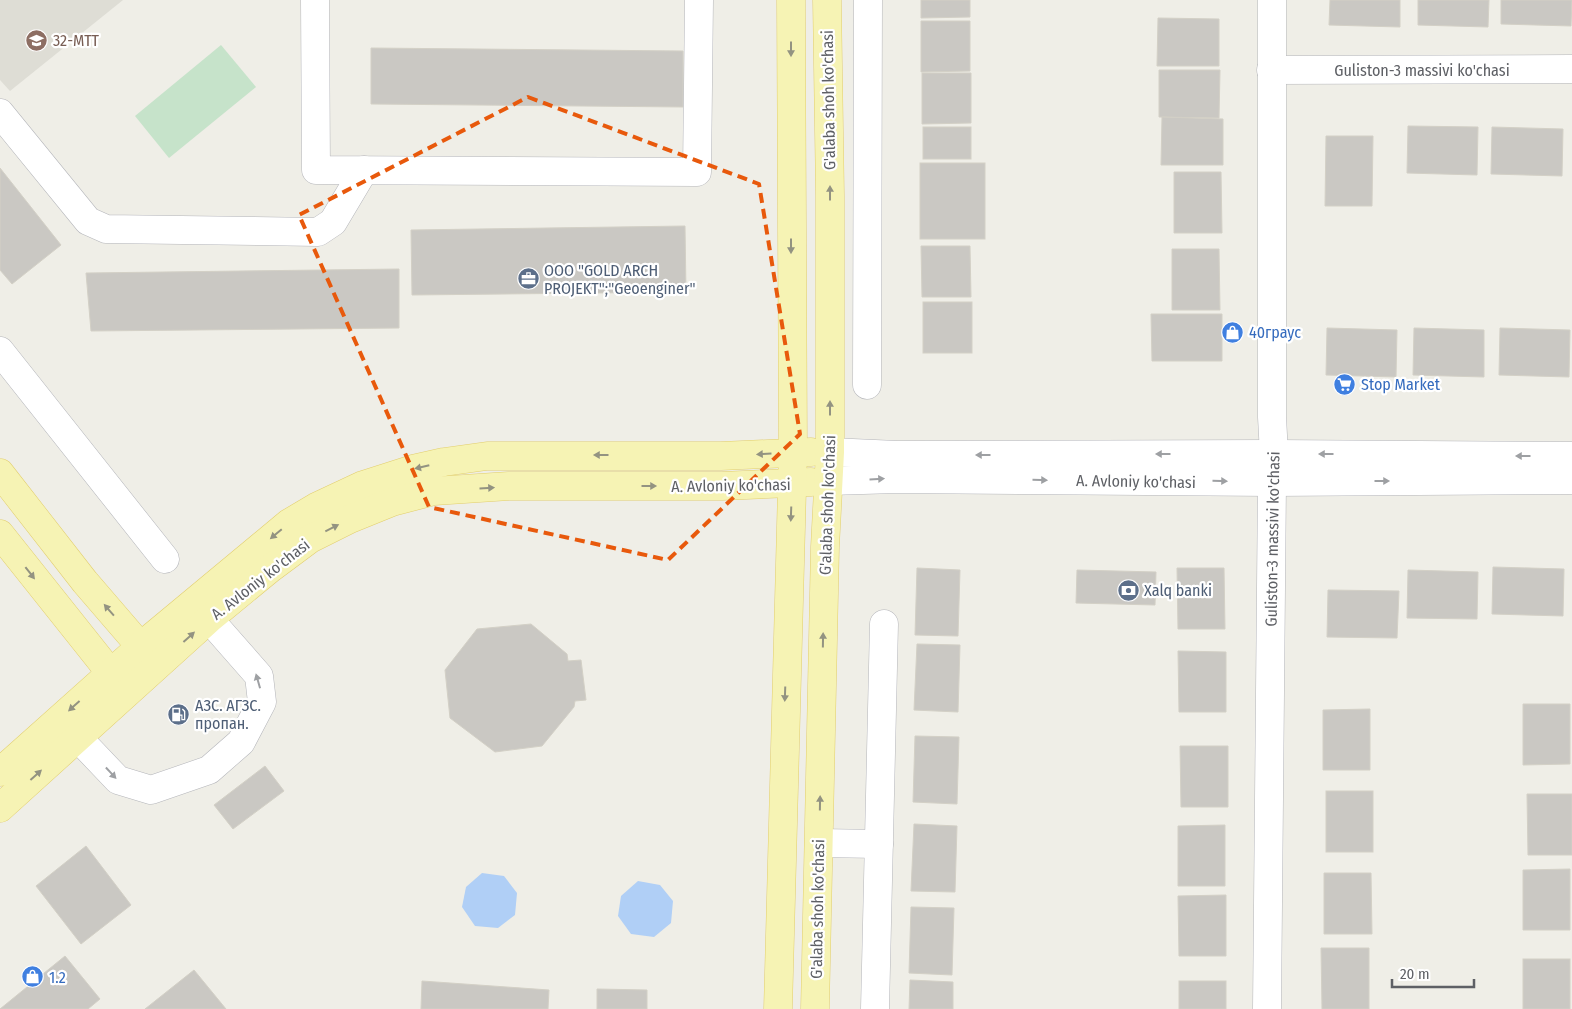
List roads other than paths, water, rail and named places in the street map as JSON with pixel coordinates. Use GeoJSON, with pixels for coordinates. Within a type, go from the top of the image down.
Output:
{"type":"FeatureCollection","features":[{"type":"Feature","properties":{"kind":"main road"},"geometry":{"type":"LineString","coordinates":[[778,1009],[792,483],[791,0]]}},
{"type":"Feature","properties":{"kind":"main road","name":"G'alaba shoh ko'chasi"},"geometry":{"type":"LineString","coordinates":[[815,1009],[825,547],[830,452],[827,0]]}},
{"type":"Feature","properties":{"kind":"main road","name":"A. Avloniy ko'chasi"},"geometry":{"type":"LineString","coordinates":[[0,772],[119,683],[289,523],[316,507],[363,485],[412,469],[487,456],[721,456],[830,452]]}},
{"type":"Feature","properties":{"kind":"main road"},"geometry":{"type":"LineString","coordinates":[[0,473],[85,582],[149,656]]}},
{"type":"Feature","properties":{"kind":"main road","name":"A. Avloniy ko'chasi"},"geometry":{"type":"LineString","coordinates":[[149,656],[209,619],[310,539],[350,519],[392,502],[434,491],[509,486],[722,486],[829,482]]}},
{"type":"Feature","properties":{"kind":"main road"},"geometry":{"type":"LineString","coordinates":[[0,534],[119,683]]}},
{"type":"Feature","properties":{"kind":"main road","name":"A. Avloniy ko'chasi"},"geometry":{"type":"LineString","coordinates":[[0,808],[78,738],[119,683]]}},
{"type":"Feature","properties":{"kind":"street"},"geometry":{"type":"LineString","coordinates":[[315,0],[316,170],[697,172],[699,0]]}},
{"type":"Feature","properties":{"kind":"street"},"geometry":{"type":"LineString","coordinates":[[867,385],[868,0]]}},
{"type":"Feature","properties":{"kind":"street","name":"Guliston-3 massivi ko'chasi"},"geometry":{"type":"LineString","coordinates":[[1267,1009],[1272,482],[1274,454],[1272,417],[1272,0]]}},
{"type":"Feature","properties":{"kind":"street","name":"Guliston-3 massivi ko'chasi"},"geometry":{"type":"LineString","coordinates":[[1271,70],[1572,69]]}},
{"type":"Feature","properties":{"kind":"street"},"geometry":{"type":"LineString","coordinates":[[0,113],[88,221],[106,229],[318,232],[333,222],[364,170]]}},
{"type":"Feature","properties":{"kind":"street"},"geometry":{"type":"LineString","coordinates":[[829,234],[868,223]]}},
{"type":"Feature","properties":{"kind":"street"},"geometry":{"type":"LineString","coordinates":[[0,351],[165,559]]}},
{"type":"Feature","properties":{"kind":"street","name":"A. Avloniy ko'chasi"},"geometry":{"type":"LineString","coordinates":[[830,452],[897,455],[1274,454],[1572,456]]}},
{"type":"Feature","properties":{"kind":"street","name":"A. Avloniy ko'chasi"},"geometry":{"type":"LineString","coordinates":[[829,482],[896,478],[1272,482],[1572,480]]}},
{"type":"Feature","properties":{"kind":"street"},"geometry":{"type":"LineString","coordinates":[[78,738],[118,780],[151,790],[209,770],[241,742],[262,702],[259,676],[209,619]]}},
{"type":"Feature","properties":{"kind":"street"},"geometry":{"type":"LineString","coordinates":[[875,1009],[884,624]]}},
{"type":"Feature","properties":{"kind":"street"},"geometry":{"type":"LineString","coordinates":[[819,843],[879,844]]}},
{"type":"Feature","properties":{"kind":"water"},"geometry":{"type":"Polygon","coordinates":[[[482,873],[504,876],[517,893],[515,915],[498,928],[475,926],[462,907],[466,887],[482,873]]]}},
{"type":"Feature","properties":{"kind":"water"},"geometry":{"type":"Polygon","coordinates":[[[638,881],[660,885],[673,901],[671,923],[654,937],[631,934],[618,916],[621,896],[638,881]]]}},
{"type":"Feature","properties":{"kind":"place","name":"32-MTT"},"geometry":{"type":"Point","coordinates":[37,40]}},
{"type":"Feature","properties":{"kind":"place","name":"ООО \"GOLD ARCH PROJEKT\";\"Geoenginer\""},"geometry":{"type":"Point","coordinates":[528,279]}},
{"type":"Feature","properties":{"kind":"place","name":"40граус"},"geometry":{"type":"Point","coordinates":[1233,332]}},
{"type":"Feature","properties":{"kind":"place","name":"Stop Market"},"geometry":{"type":"Point","coordinates":[1345,384]}},
{"type":"Feature","properties":{"kind":"place","name":"Xalq banki"},"geometry":{"type":"Point","coordinates":[1128,590]}},
{"type":"Feature","properties":{"kind":"place","name":"АЗС. АГЗС. пропан."},"geometry":{"type":"Point","coordinates":[179,714]}},
{"type":"Feature","properties":{"kind":"place","name":"1.2"},"geometry":{"type":"Point","coordinates":[33,977]}}]}
